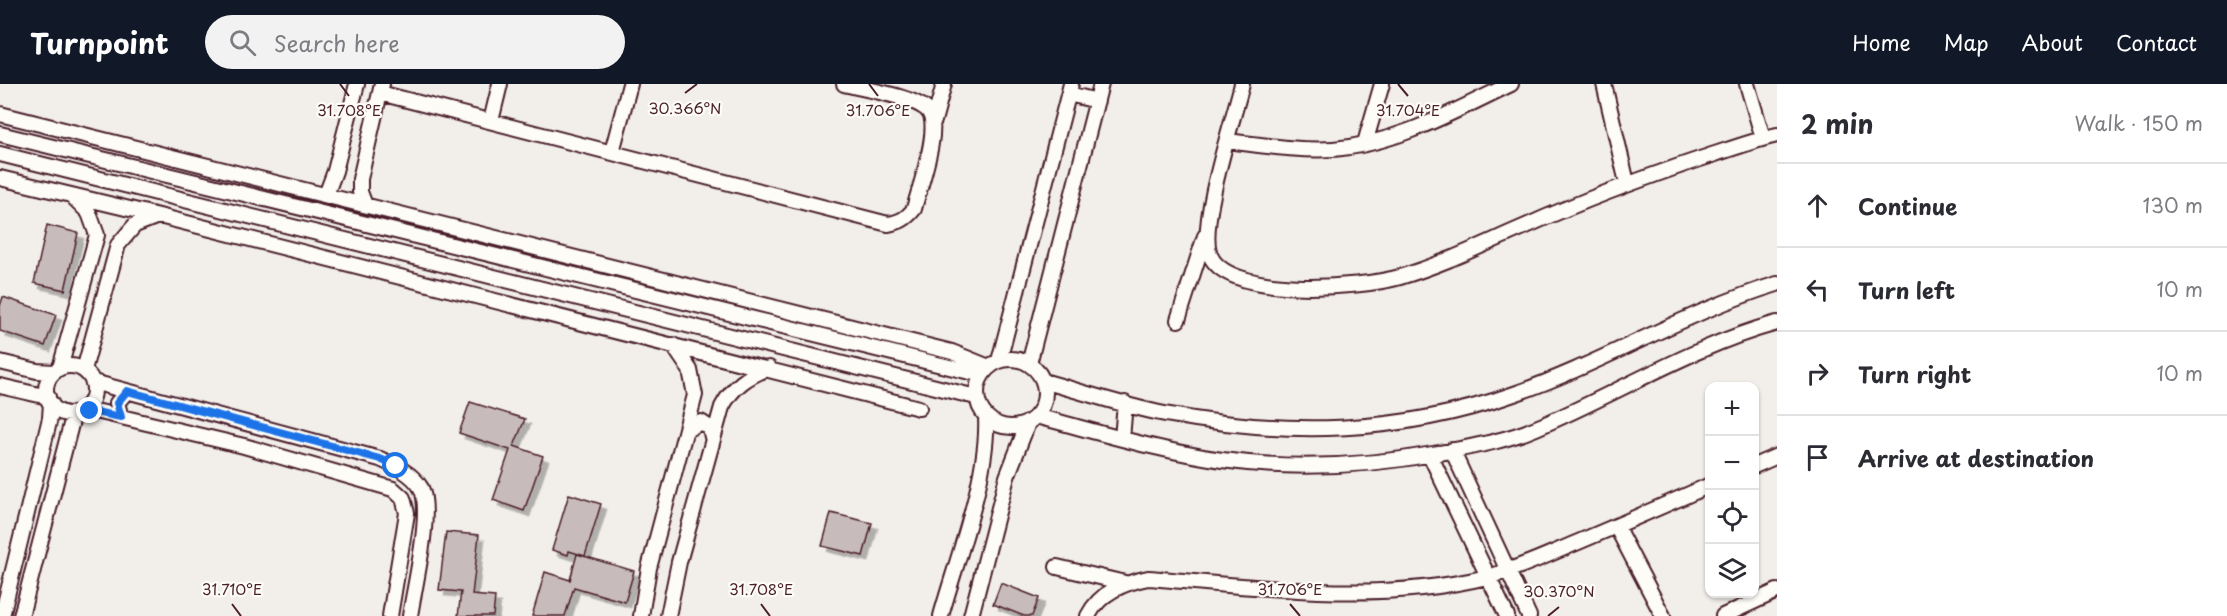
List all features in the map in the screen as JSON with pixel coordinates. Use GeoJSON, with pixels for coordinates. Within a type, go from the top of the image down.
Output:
{"type":"FeatureCollection","features":[{"type":"Feature","properties":{"kind":"street"},"geometry":{"type":"LineString","coordinates":[[326,195],[335,171],[357,84]]}},
{"type":"Feature","properties":{"kind":"street"},"geometry":{"type":"LineString","coordinates":[[491,121],[500,84]]}},
{"type":"Feature","properties":{"kind":"street"},"geometry":{"type":"LineString","coordinates":[[612,152],[630,84]]}},
{"type":"Feature","properties":{"kind":"street"},"geometry":{"type":"LineString","coordinates":[[844,84],[916,103],[928,109],[934,121]]}},
{"type":"Feature","properties":{"kind":"street"},"geometry":{"type":"LineString","coordinates":[[365,205],[360,192],[360,178],[381,88],[491,121],[888,224],[908,218],[914,209],[944,84]]}},
{"type":"Feature","properties":{"kind":"street"},"geometry":{"type":"LineString","coordinates":[[1029,364],[1101,84]]}},
{"type":"Feature","properties":{"kind":"street"},"geometry":{"type":"LineString","coordinates":[[1178,320],[1206,231],[1242,84]]}},
{"type":"Feature","properties":{"kind":"street"},"geometry":{"type":"LineString","coordinates":[[1365,143],[1382,84]]}},
{"type":"Feature","properties":{"kind":"street"},"geometry":{"type":"LineString","coordinates":[[1227,141],[1299,149],[1335,149],[1365,143],[1409,132],[1510,84]]}},
{"type":"Feature","properties":{"kind":"street"},"geometry":{"type":"LineString","coordinates":[[1604,84],[1627,183]]}},
{"type":"Feature","properties":{"kind":"street"},"geometry":{"type":"LineString","coordinates":[[1206,231],[1209,254],[1224,272],[1245,280],[1321,287],[1397,278],[1434,266],[1627,183],[1770,137],[1747,84]]}},
{"type":"Feature","properties":{"kind":"street"},"geometry":{"type":"LineString","coordinates":[[976,397],[990,368],[1070,89],[1097,101]]}},
{"type":"Feature","properties":{"kind":"street"},"geometry":{"type":"LineString","coordinates":[[0,114],[952,351],[990,368]]}},
{"type":"Feature","properties":{"kind":"street"},"geometry":{"type":"LineString","coordinates":[[0,134],[389,231],[990,368],[1010,359],[1029,364],[1043,381],[1045,393],[1043,405],[1032,420],[1007,477],[971,616]]}},
{"type":"Feature","properties":{"kind":"street"},"geometry":{"type":"LineString","coordinates":[[0,154],[976,397],[986,417],[983,461],[941,616]]}},
{"type":"Feature","properties":{"kind":"street"},"geometry":{"type":"LineString","coordinates":[[0,178],[769,368],[919,408]]}},
{"type":"Feature","properties":{"kind":"street"},"geometry":{"type":"LineString","coordinates":[[2,616],[50,418],[47,383],[57,370],[96,235],[94,223],[85,208],[71,195]]}},
{"type":"Feature","properties":{"kind":"street"},"geometry":{"type":"LineString","coordinates":[[389,231],[392,212]]}},
{"type":"Feature","properties":{"kind":"street"},"geometry":{"type":"LineString","coordinates":[[84,370],[112,260],[126,234],[135,225],[159,216]]}},
{"type":"Feature","properties":{"kind":"street"},"geometry":{"type":"LineString","coordinates":[[91,254],[98,247],[106,247],[112,260]]}},
{"type":"Feature","properties":{"kind":"street"},"geometry":{"type":"LineString","coordinates":[[1043,381],[1163,413],[1281,430],[1338,430],[1396,424],[1513,395],[1691,315],[1777,284]]}},
{"type":"Feature","properties":{"kind":"street"},"geometry":{"type":"LineString","coordinates":[[986,417],[1005,428],[1032,420],[1223,460],[1266,464],[1334,465],[1430,454],[1533,429],[1717,342],[1777,323]]}},
{"type":"Feature","properties":{"kind":"street"},"geometry":{"type":"LineString","coordinates":[[641,616],[650,568],[695,395],[690,370],[672,345]]}},
{"type":"Feature","properties":{"kind":"street"},"geometry":{"type":"LineString","coordinates":[[0,362],[37,371],[57,370],[71,366],[84,370],[93,382],[94,397],[78,412],[21,616]]}},
{"type":"Feature","properties":{"kind":"street"},"geometry":{"type":"LineString","coordinates":[[668,616],[679,562],[722,407],[735,387],[753,374],[769,368]]}},
{"type":"Feature","properties":{"kind":"street"},"geometry":{"type":"LineString","coordinates":[[93,382],[380,459],[412,476],[422,490],[426,510],[410,616]]}},
{"type":"Feature","properties":{"kind":"street"},"geometry":{"type":"LineString","coordinates":[[0,386],[49,400],[61,412],[121,417],[244,446],[393,489],[403,498],[407,513],[390,616]]}},
{"type":"Feature","properties":{"kind":"street"},"geometry":{"type":"LineString","coordinates":[[121,417],[117,403],[127,391]]}},
{"type":"Feature","properties":{"kind":"street"},"geometry":{"type":"LineString","coordinates":[[1122,439],[1125,403]]}},
{"type":"Feature","properties":{"kind":"street"},"geometry":{"type":"LineString","coordinates":[[688,429],[701,422],[710,428],[712,437]]}},
{"type":"Feature","properties":{"kind":"street"},"geometry":{"type":"LineString","coordinates":[[1452,450],[1529,616]]}},
{"type":"Feature","properties":{"kind":"street"},"geometry":{"type":"LineString","coordinates":[[1430,454],[1507,616]]}},
{"type":"Feature","properties":{"kind":"street"},"geometry":{"type":"LineString","coordinates":[[1759,464],[1777,456]]}},
{"type":"Feature","properties":{"kind":"street"},"geometry":{"type":"LineString","coordinates":[[1088,616],[1105,595],[1125,583],[1148,578],[1311,591],[1381,593],[1451,585],[1508,571],[1705,487]]}},
{"type":"Feature","properties":{"kind":"street"},"geometry":{"type":"LineString","coordinates":[[1616,526],[1663,616]]}},
{"type":"Feature","properties":{"kind":"street"},"geometry":{"type":"LineString","coordinates":[[1057,567],[1125,583]]}},
{"type":"Feature","properties":{"kind":"street"},"geometry":{"type":"LineString","coordinates":[[1723,616],[1777,591]]}},
{"type":"Feature","properties":{"kind":"building"},"geometry":{"type":"Polygon","coordinates":[[[47,225],[78,233],[65,290],[34,283],[47,225]]]}},
{"type":"Feature","properties":{"kind":"building"},"geometry":{"type":"Polygon","coordinates":[[[3,297],[56,315],[45,346],[0,331],[0,306],[3,297]]]}},
{"type":"Feature","properties":{"kind":"building"},"geometry":{"type":"Polygon","coordinates":[[[470,402],[525,419],[514,446],[543,456],[524,511],[493,500],[510,450],[459,433],[470,402]]]}},
{"type":"Feature","properties":{"kind":"building"},"geometry":{"type":"Polygon","coordinates":[[[569,494],[601,504],[585,556],[569,551],[568,555],[552,550],[569,494]]]}},
{"type":"Feature","properties":{"kind":"building"},"geometry":{"type":"Polygon","coordinates":[[[831,513],[872,523],[863,556],[822,546],[831,513]]]}},
{"type":"Feature","properties":{"kind":"building"},"geometry":{"type":"Polygon","coordinates":[[[446,532],[479,535],[472,595],[495,597],[493,616],[458,616],[461,592],[439,590],[446,532]]]}},
{"type":"Feature","properties":{"kind":"building"},"geometry":{"type":"Polygon","coordinates":[[[577,554],[634,571],[625,602],[574,587],[565,616],[532,616],[545,572],[570,580],[577,554]]]}},
{"type":"Feature","properties":{"kind":"building"},"geometry":{"type":"Polygon","coordinates":[[[1001,583],[1039,598],[1032,616],[1024,616],[993,604],[1001,583]]]}},
{"type":"Feature","properties":{"kind":"route"},"geometry":{"type":"LineString","coordinates":[[90,411],[121,417],[117,403],[127,391],[380,459],[396,466]]}}]}
